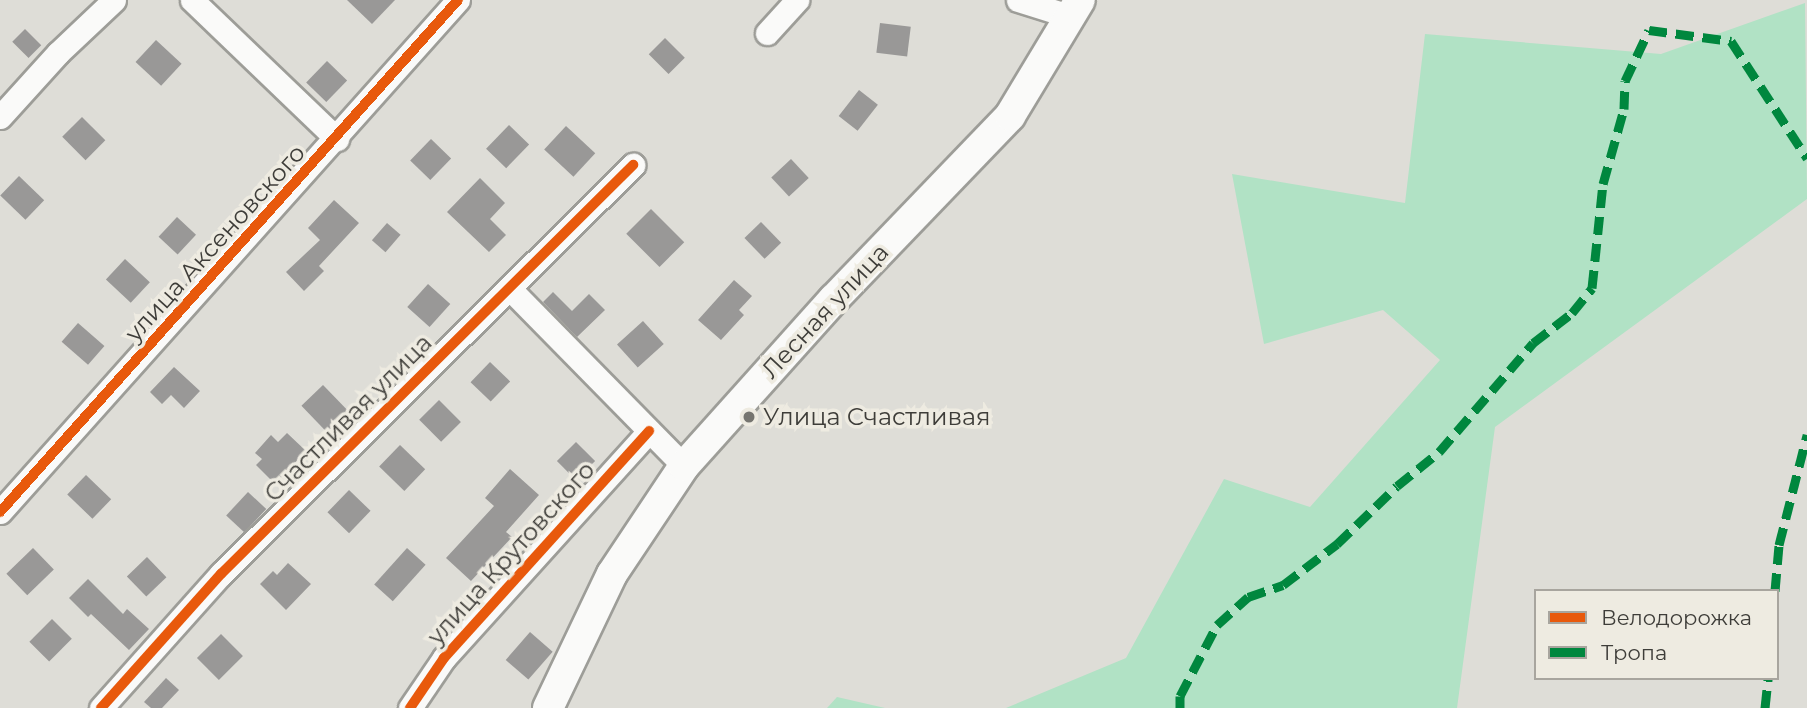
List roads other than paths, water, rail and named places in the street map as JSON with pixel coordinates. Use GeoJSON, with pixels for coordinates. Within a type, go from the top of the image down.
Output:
{"type":"FeatureCollection","features":[{"type":"Feature","properties":{"kind":"main road","name":"Лесная улица"},"geometry":{"type":"LineString","coordinates":[[548,708],[612,574],[684,467],[834,299],[1010,116],[1074,8]]}},
{"type":"Feature","properties":{"kind":"street"},"geometry":{"type":"LineString","coordinates":[[0,117],[58,53],[114,0]]}},
{"type":"Feature","properties":{"kind":"street"},"geometry":{"type":"LineString","coordinates":[[192,0],[337,139]]}},
{"type":"Feature","properties":{"kind":"street","name":"улица Аксеновского"},"geometry":{"type":"LineString","coordinates":[[0,512],[337,139],[458,0]]}},
{"type":"Feature","properties":{"kind":"street"},"geometry":{"type":"LineString","coordinates":[[767,33],[797,0]]}},
{"type":"Feature","properties":{"kind":"street"},"geometry":{"type":"LineString","coordinates":[[1018,0],[1074,8]]}},
{"type":"Feature","properties":{"kind":"street","name":"Счастливая улица"},"geometry":{"type":"LineString","coordinates":[[101,708],[221,574],[633,165]]}},
{"type":"Feature","properties":{"kind":"street"},"geometry":{"type":"LineString","coordinates":[[509,288],[684,467]]}},
{"type":"Feature","properties":{"kind":"street","name":"улица Крутовского"},"geometry":{"type":"LineString","coordinates":[[410,708],[444,658],[649,431]]}},
{"type":"Feature","properties":{"kind":"place","name":"Улица Счастливая"},"geometry":{"type":"Point","coordinates":[749,417]}}]}
